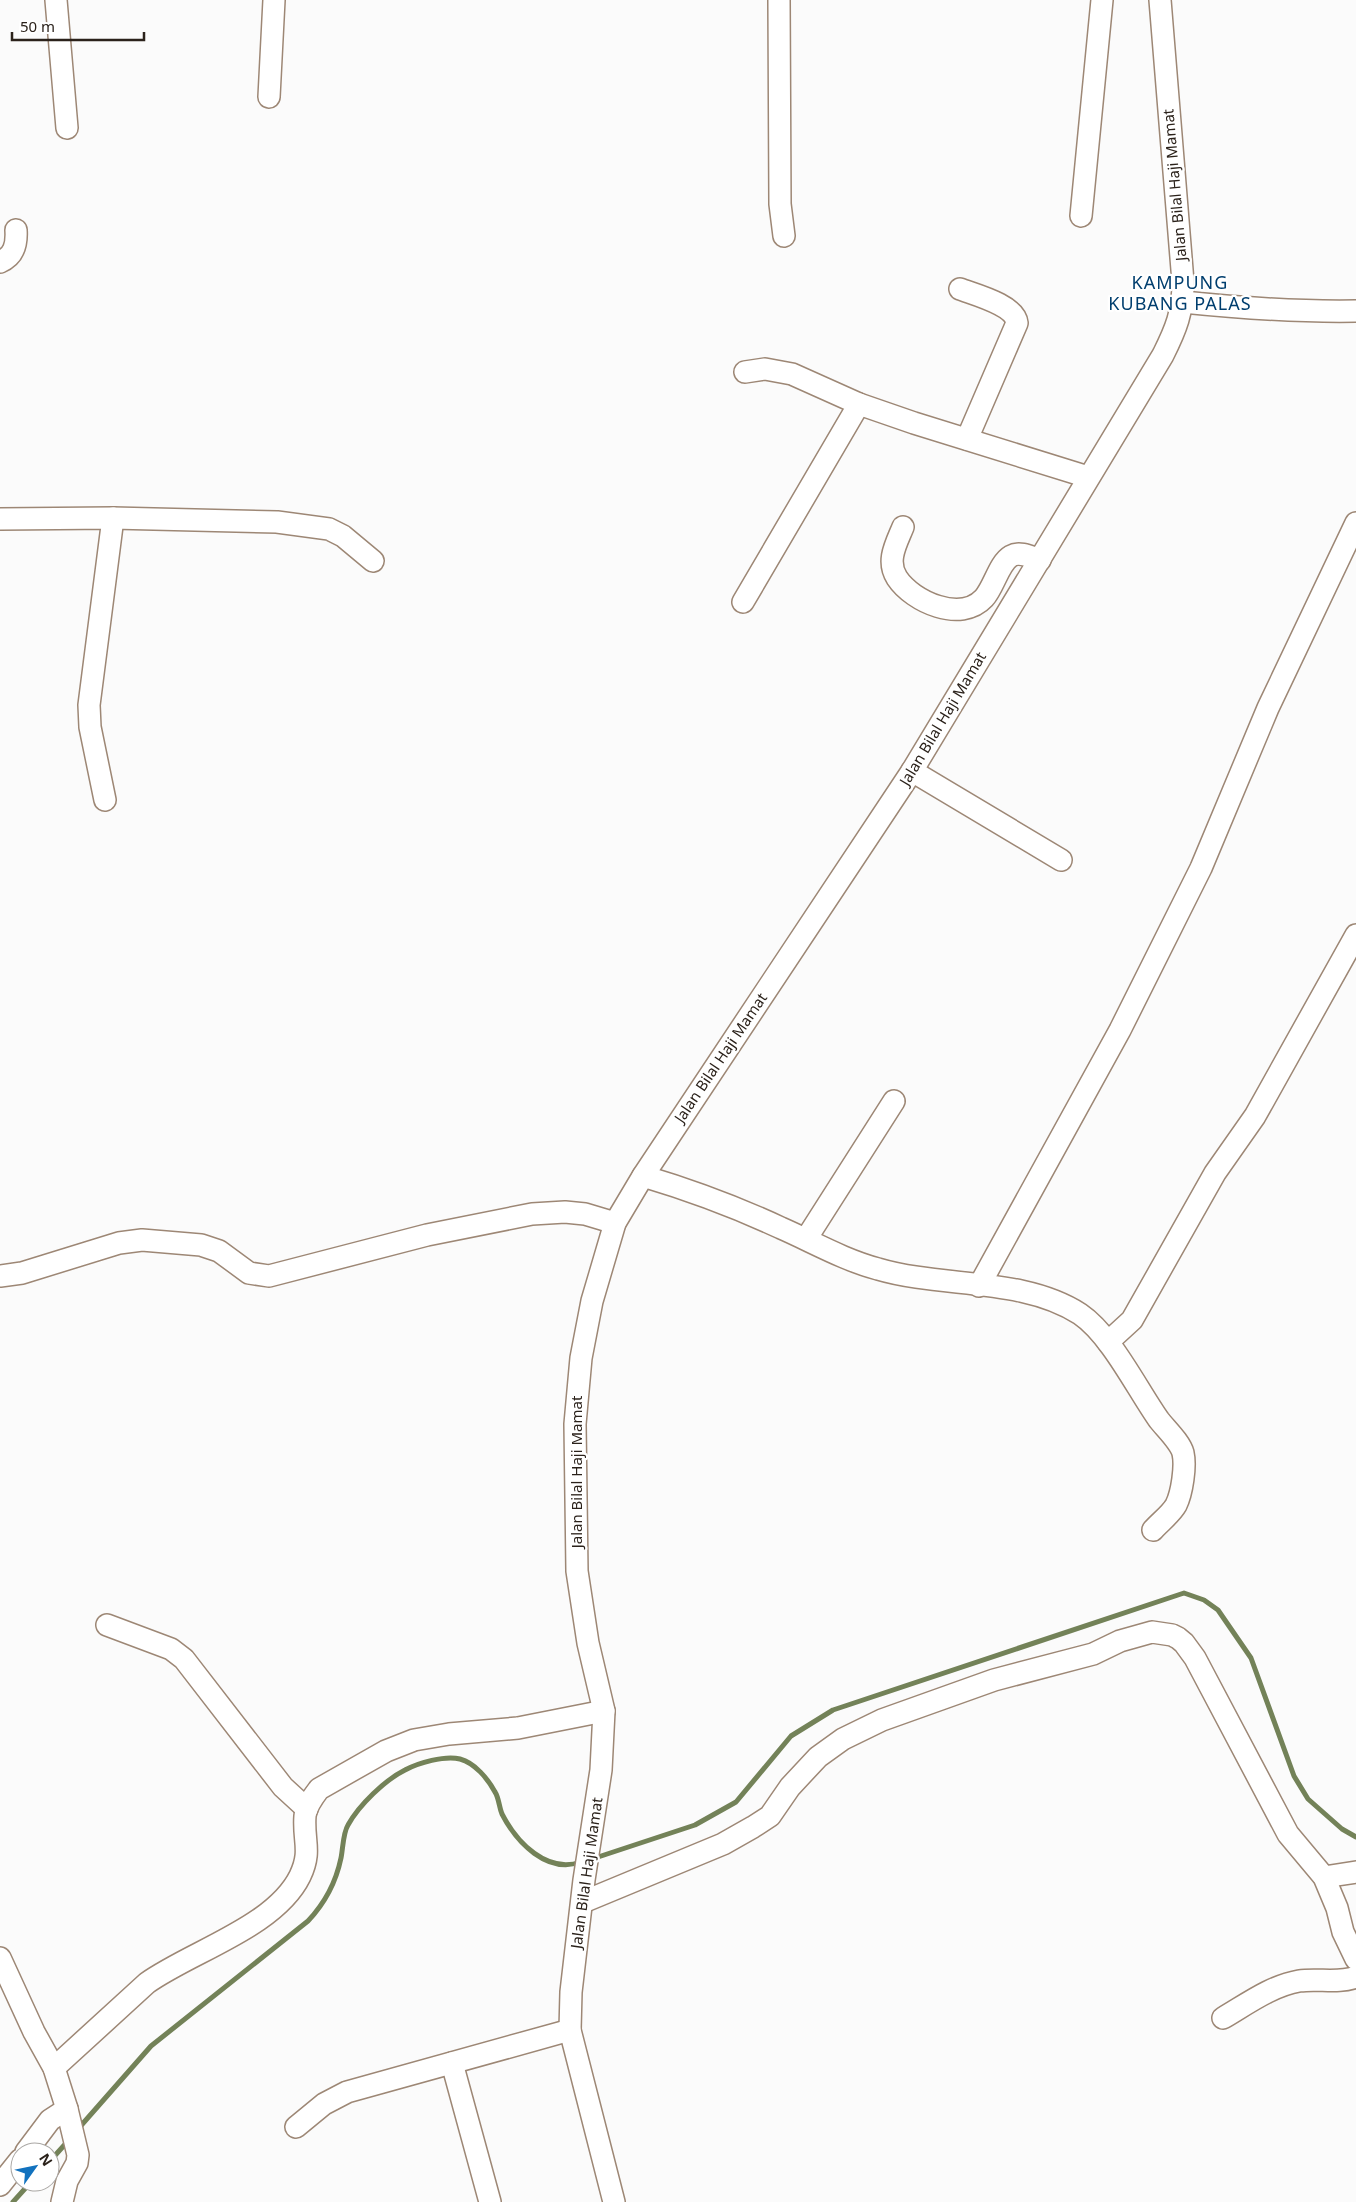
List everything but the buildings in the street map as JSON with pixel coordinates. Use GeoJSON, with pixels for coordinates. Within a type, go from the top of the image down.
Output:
{"type":"FeatureCollection","features":[{"type":"Feature","properties":{"kind":"street"},"geometry":{"type":"LineString","coordinates":[[56,0],[67,128]]}},
{"type":"Feature","properties":{"kind":"street"},"geometry":{"type":"LineString","coordinates":[[269,97],[274,0]]}},
{"type":"Feature","properties":{"kind":"street"},"geometry":{"type":"LineString","coordinates":[[779,0],[780,204],[784,236]]}},
{"type":"Feature","properties":{"kind":"street"},"geometry":{"type":"LineString","coordinates":[[1081,216],[1102,0]]}},
{"type":"Feature","properties":{"kind":"street","name":"Jalan Bilal Haji Mamat"},"geometry":{"type":"LineString","coordinates":[[614,2202],[570,2030],[570,1992],[583,1902],[584,1880],[601,1770],[604,1710],[588,1643],[577,1571],[575,1424],[581,1358],[592,1301],[614,1223],[643,1176],[912,771],[1040,560],[1088,476],[1163,355],[1178,326],[1183,302],[1160,0]]}},
{"type":"Feature","properties":{"kind":"street"},"geometry":{"type":"LineString","coordinates":[[0,262],[14,251],[17,242],[16,230]]}},
{"type":"Feature","properties":{"kind":"street"},"geometry":{"type":"LineString","coordinates":[[960,289],[1007,308],[1016,317],[1017,323],[967,438]]}},
{"type":"Feature","properties":{"kind":"street"},"geometry":{"type":"LineString","coordinates":[[1183,302],[1296,311],[1356,311]]}},
{"type":"Feature","properties":{"kind":"street"},"geometry":{"type":"LineString","coordinates":[[744,372],[765,369],[792,374],[859,404],[1088,476]]}},
{"type":"Feature","properties":{"kind":"street"},"geometry":{"type":"LineString","coordinates":[[743,602],[859,404]]}},
{"type":"Feature","properties":{"kind":"street"},"geometry":{"type":"LineString","coordinates":[[0,520],[113,518],[277,522],[329,529],[343,536],[373,561]]}},
{"type":"Feature","properties":{"kind":"street"},"geometry":{"type":"LineString","coordinates":[[105,800],[90,727],[89,705],[113,518]]}},
{"type":"Feature","properties":{"kind":"street"},"geometry":{"type":"LineString","coordinates":[[979,1286],[1120,1030],[1201,868],[1268,708],[1356,523]]}},
{"type":"Feature","properties":{"kind":"street"},"geometry":{"type":"LineString","coordinates":[[903,527],[892,562],[896,575],[911,595],[947,609],[972,606],[982,600],[989,592],[1006,560],[1012,555],[1019,554],[1040,560]]}},
{"type":"Feature","properties":{"kind":"street"},"geometry":{"type":"LineString","coordinates":[[912,771],[1061,860]]}},
{"type":"Feature","properties":{"kind":"street"},"geometry":{"type":"LineString","coordinates":[[1108,1342],[1132,1320],[1205,1189],[1255,1116],[1356,935]]}},
{"type":"Feature","properties":{"kind":"street"},"geometry":{"type":"LineString","coordinates":[[806,1239],[894,1101]]}},
{"type":"Feature","properties":{"kind":"street"},"geometry":{"type":"LineString","coordinates":[[643,1176],[688,1189],[734,1207],[878,1269],[910,1277],[1049,1298],[1081,1315],[1108,1342],[1158,1418],[1183,1452],[1184,1473],[1176,1506],[1152,1530]]}},
{"type":"Feature","properties":{"kind":"street"},"geometry":{"type":"LineString","coordinates":[[0,1276],[22,1273],[118,1243],[142,1240],[201,1244],[219,1251],[249,1273],[269,1276],[427,1235],[532,1214],[565,1212],[585,1214],[614,1223]]}},
{"type":"Feature","properties":{"kind":"street"},"geometry":{"type":"LineString","coordinates":[[107,1624],[171,1649],[184,1660],[283,1788],[307,1809]]}},
{"type":"Feature","properties":{"kind":"street"},"geometry":{"type":"LineString","coordinates":[[583,1902],[723,1844],[753,1827],[770,1816],[790,1787],[818,1757],[843,1739],[882,1720],[994,1680],[1092,1654],[1120,1641],[1152,1632],[1172,1635],[1184,1643],[1195,1658],[1288,1834],[1324,1877],[1337,1908],[1343,1932],[1356,1959]]}},
{"type":"Feature","properties":{"kind":"street"},"geometry":{"type":"LineString","coordinates":[[54,2068],[147,1982],[162,1972],[239,1932],[279,1903],[299,1879],[308,1856],[305,1816],[319,1789],[386,1750],[414,1740],[449,1734],[518,1728],[604,1710]]}},
{"type":"Feature","properties":{"kind":"street"},"geometry":{"type":"LineString","coordinates":[[1324,1877],[1356,1864]]}},
{"type":"Feature","properties":{"kind":"street"},"geometry":{"type":"LineString","coordinates":[[0,1958],[34,2032],[54,2068],[67,2109],[78,2155],[77,2163],[67,2182],[62,2202]]}},
{"type":"Feature","properties":{"kind":"street"},"geometry":{"type":"LineString","coordinates":[[1223,2018],[1282,1985],[1318,1979],[1348,1980],[1356,1977]]}},
{"type":"Feature","properties":{"kind":"street"},"geometry":{"type":"LineString","coordinates":[[296,2127],[324,2104],[347,2092],[570,2030]]}},
{"type":"Feature","properties":{"kind":"street"},"geometry":{"type":"LineString","coordinates":[[452,2063],[490,2202]]}},
{"type":"Feature","properties":{"kind":"street"},"geometry":{"type":"LineString","coordinates":[[34,2142],[50,2120],[67,2109]]}},
{"type":"Feature","properties":{"kind":"street"},"geometry":{"type":"LineString","coordinates":[[0,2185],[10,2172]]}},
{"type":"Feature","properties":{"kind":"waterway"},"geometry":{"type":"LineString","coordinates":[[592,1859],[695,1825],[736,1802],[791,1736],[833,1710],[1184,1593],[1204,1600],[1218,1610],[1251,1658],[1294,1776],[1308,1799],[1342,1829],[1356,1837]]}},
{"type":"Feature","properties":{"kind":"waterway"},"geometry":{"type":"LineString","coordinates":[[78,2129],[151,2046],[308,1921],[325,1899],[333,1884],[339,1867],[348,1825],[366,1801],[397,1774],[424,1762],[439,1759],[454,1758],[466,1761],[476,1768],[489,1782],[496,1794],[502,1814],[508,1825],[534,1853],[556,1864],[568,1865],[581,1862]]}},
{"type":"Feature","properties":{"kind":"waterway"},"geometry":{"type":"LineString","coordinates":[[60,2150],[68,2141]]}},
{"type":"Feature","properties":{"kind":"waterway"},"geometry":{"type":"LineString","coordinates":[[13,2202],[22,2192]]}},
{"type":"Feature","properties":{"kind":"district","name":"KAMPUNG KUBANG PALAS"},"geometry":{"type":"Point","coordinates":[1180,293]}}]}
